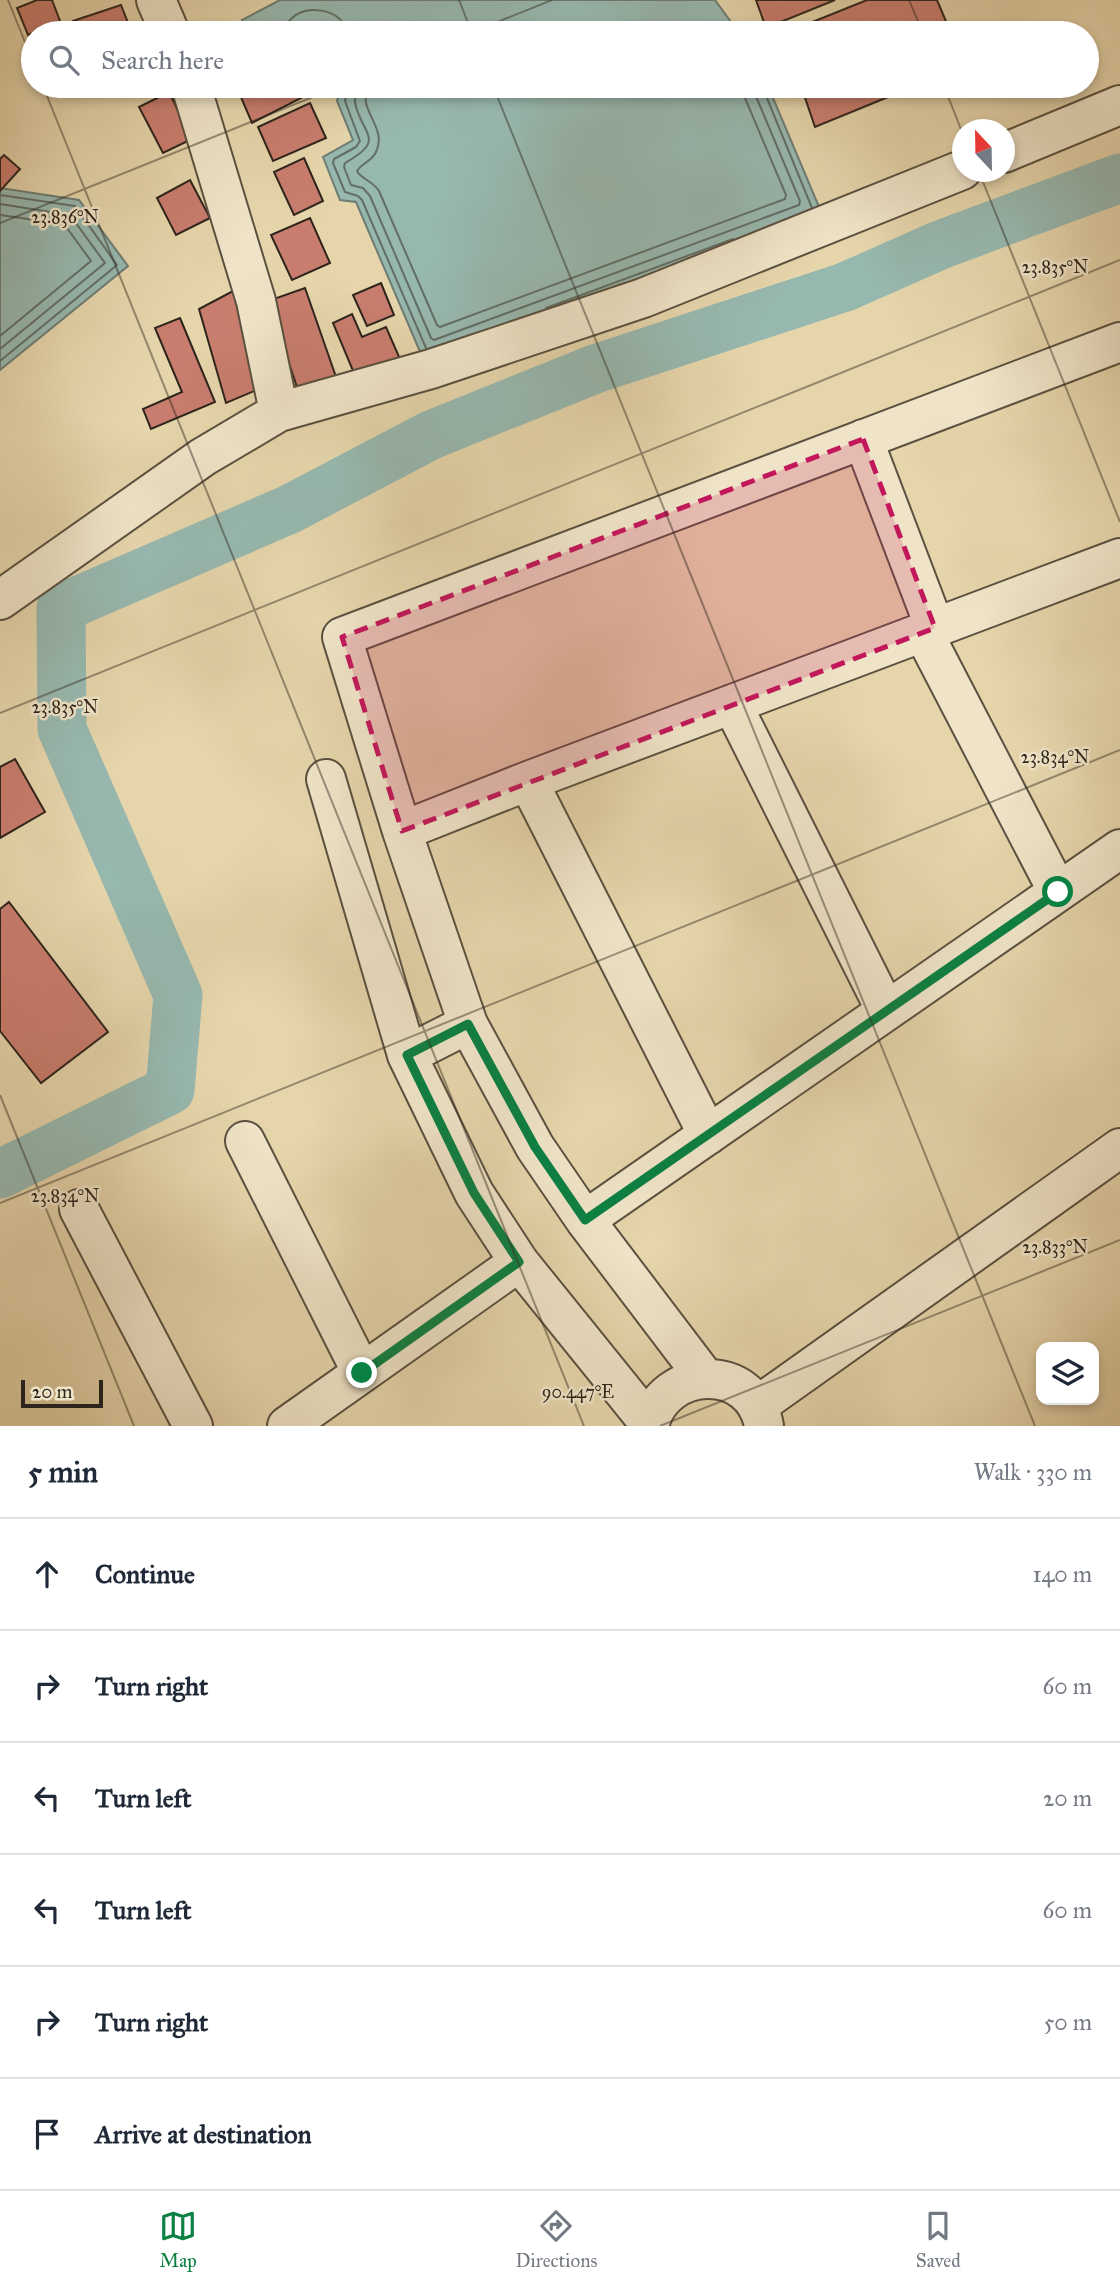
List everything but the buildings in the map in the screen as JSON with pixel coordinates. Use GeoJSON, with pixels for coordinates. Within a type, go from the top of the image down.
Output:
{"type":"FeatureCollection","features":[{"type":"Feature","properties":{"kind":"street"},"geometry":{"type":"LineString","coordinates":[[156,0],[165,21]]}},
{"type":"Feature","properties":{"kind":"street"},"geometry":{"type":"LineString","coordinates":[[195,98],[256,301],[279,412]]}},
{"type":"Feature","properties":{"kind":"street"},"geometry":{"type":"LineString","coordinates":[[1015,148],[1120,105]]}},
{"type":"Feature","properties":{"kind":"street"},"geometry":{"type":"LineString","coordinates":[[0,600],[202,457],[279,412],[431,369],[643,298],[952,174]]}},
{"type":"Feature","properties":{"kind":"street"},"geometry":{"type":"LineString","coordinates":[[705,1378],[585,1220],[535,1147],[468,1024],[402,831],[342,637],[1120,342]]}},
{"type":"Feature","properties":{"kind":"street"},"geometry":{"type":"LineString","coordinates":[[863,439],[929,630],[1058,892]]}},
{"type":"Feature","properties":{"kind":"street"},"geometry":{"type":"LineString","coordinates":[[402,831],[929,630],[1118,563]]}},
{"type":"Feature","properties":{"kind":"street"},"geometry":{"type":"LineString","coordinates":[[732,704],[886,1011]]}},
{"type":"Feature","properties":{"kind":"street"},"geometry":{"type":"LineString","coordinates":[[326,779],[407,1055],[474,1193],[519,1262],[649,1425]]}},
{"type":"Feature","properties":{"kind":"street"},"geometry":{"type":"LineString","coordinates":[[528,781],[708,1135]]}},
{"type":"Feature","properties":{"kind":"street"},"geometry":{"type":"LineString","coordinates":[[585,1220],[1120,849]]}},
{"type":"Feature","properties":{"kind":"street"},"geometry":{"type":"LineString","coordinates":[[407,1055],[468,1024]]}},
{"type":"Feature","properties":{"kind":"street"},"geometry":{"type":"LineString","coordinates":[[245,1141],[362,1373]]}},
{"type":"Feature","properties":{"kind":"street"},"geometry":{"type":"LineString","coordinates":[[649,1425],[654,1409],[664,1396],[676,1387],[705,1378],[735,1385],[747,1395],[761,1416],[1120,1148]]}},
{"type":"Feature","properties":{"kind":"street"},"geometry":{"type":"LineString","coordinates":[[79,1209],[193,1426]]}},
{"type":"Feature","properties":{"kind":"street"},"geometry":{"type":"LineString","coordinates":[[287,1426],[519,1262]]}},
{"type":"Feature","properties":{"kind":"highlighted area"},"geometry":{"type":"Polygon","coordinates":[[[863,439],[935,628],[402,831],[342,637],[863,439]]]}},
{"type":"Feature","properties":{"kind":"water"},"geometry":{"type":"Polygon","coordinates":[[[280,0],[715,0],[730,21],[242,21],[280,0]]]}},
{"type":"Feature","properties":{"kind":"water"},"geometry":{"type":"Polygon","coordinates":[[[338,98],[773,98],[822,214],[424,361],[356,202],[340,200],[323,157],[353,140],[338,98]]]}},
{"type":"Feature","properties":{"kind":"water"},"geometry":{"type":"Polygon","coordinates":[[[0,188],[79,200],[128,266],[0,370],[0,188]]]}},
{"type":"Feature","properties":{"kind":"waterway"},"geometry":{"type":"LineString","coordinates":[[0,1174],[170,1090],[178,995],[62,729],[61,608],[290,509],[431,435],[595,369],[845,287],[940,245],[1120,178]]}},
{"type":"Feature","properties":{"kind":"route"},"geometry":{"type":"LineString","coordinates":[[362,1373],[519,1262],[474,1193],[407,1055],[468,1024],[535,1147],[585,1220],[1058,892]]}}]}
